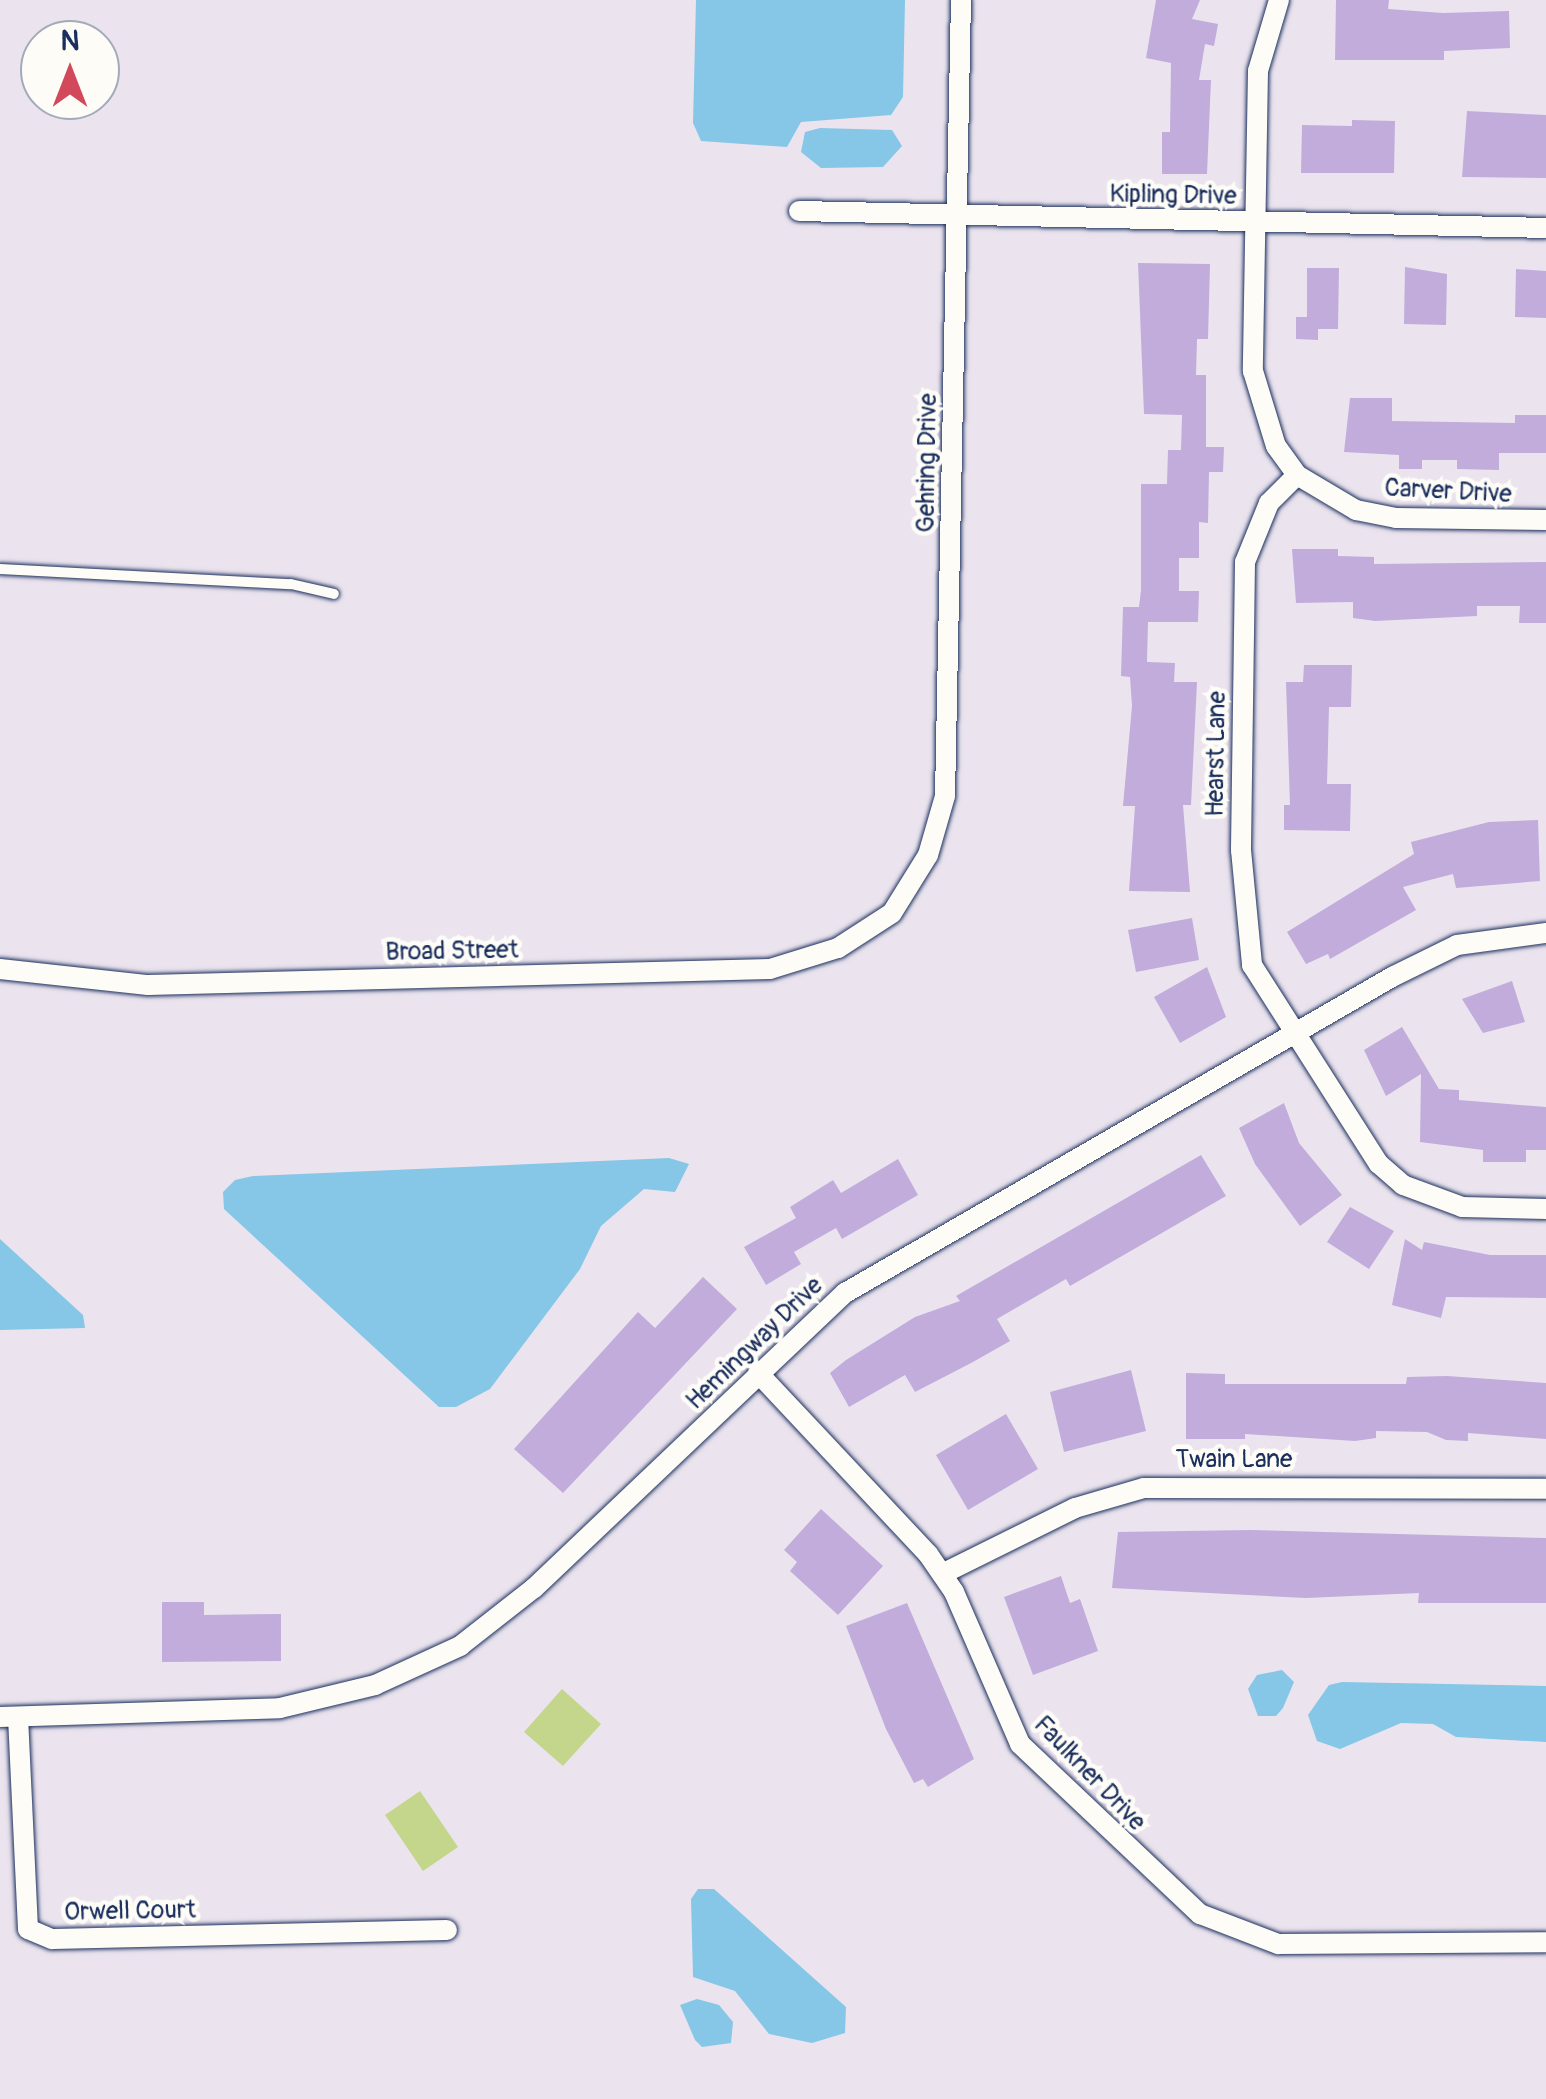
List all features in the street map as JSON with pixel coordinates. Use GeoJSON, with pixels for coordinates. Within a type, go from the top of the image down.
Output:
{"type":"FeatureCollection","features":[{"type":"Feature","properties":{"kind":"street","name":"Gehring Drive"},"geometry":{"type":"LineString","coordinates":[[892,913],[928,856],[945,796],[960,0]]}},
{"type":"Feature","properties":{"kind":"street"},"geometry":{"type":"LineString","coordinates":[[1279,0],[1258,71],[1252,371],[1261,414],[1298,475]]}},
{"type":"Feature","properties":{"kind":"street","name":"Kipling Drive"},"geometry":{"type":"LineString","coordinates":[[799,211],[1546,228]]}},
{"type":"Feature","properties":{"kind":"street","name":"Carver Drive"},"geometry":{"type":"LineString","coordinates":[[1298,475],[1356,510],[1396,518],[1546,520]]}},
{"type":"Feature","properties":{"kind":"street","name":"Hearst Lane"},"geometry":{"type":"LineString","coordinates":[[1298,475],[1269,503],[1245,562],[1241,850],[1252,965],[1294,1038],[1379,1164],[1402,1186],[1462,1207],[1546,1209]]}},
{"type":"Feature","properties":{"kind":"street","name":"Broad Street"},"geometry":{"type":"LineString","coordinates":[[0,969],[148,984],[770,969],[838,948],[892,913]]}},
{"type":"Feature","properties":{"kind":"street","name":"Hemingway Drive"},"geometry":{"type":"LineString","coordinates":[[9,1717],[280,1708],[375,1685],[460,1646],[534,1588],[845,1292],[1458,946],[1546,933]]}},
{"type":"Feature","properties":{"kind":"street","name":"Faulkner Drive"},"geometry":{"type":"LineString","coordinates":[[758,1374],[942,1574],[1020,1744],[1200,1914],[1249,1937],[1311,1947],[1546,1942]]}},
{"type":"Feature","properties":{"kind":"street","name":"Twain Lane"},"geometry":{"type":"LineString","coordinates":[[942,1574],[1075,1508],[1144,1488],[1546,1489]]}},
{"type":"Feature","properties":{"kind":"street","name":"Orwell Court"},"geometry":{"type":"LineString","coordinates":[[9,1717],[22,1910],[28,1930],[52,1939],[446,1930]]}},
{"type":"Feature","properties":{"kind":"lane"},"geometry":{"type":"LineString","coordinates":[[0,569],[291,584],[334,594]]}},
{"type":"Feature","properties":{"kind":"green space"},"geometry":{"type":"Polygon","coordinates":[[[562,1689],[601,1724],[563,1766],[524,1732],[562,1689]]]}},
{"type":"Feature","properties":{"kind":"green space"},"geometry":{"type":"Polygon","coordinates":[[[420,1791],[458,1847],[423,1871],[385,1815],[420,1791]]]}},
{"type":"Feature","properties":{"kind":"water"},"geometry":{"type":"Polygon","coordinates":[[[696,0],[905,0],[903,97],[891,115],[801,122],[787,147],[701,141],[693,123],[696,0]]]}},
{"type":"Feature","properties":{"kind":"water"},"geometry":{"type":"Polygon","coordinates":[[[820,128],[892,130],[902,146],[883,167],[821,168],[801,152],[805,132],[820,128]]]}},
{"type":"Feature","properties":{"kind":"water"},"geometry":{"type":"Polygon","coordinates":[[[669,1158],[689,1164],[675,1192],[644,1189],[601,1226],[580,1269],[490,1389],[456,1407],[439,1407],[224,1209],[223,1192],[235,1180],[253,1176],[669,1158]]]}},
{"type":"Feature","properties":{"kind":"water"},"geometry":{"type":"Polygon","coordinates":[[[0,1239],[83,1315],[85,1328],[0,1330],[0,1239]]]}},
{"type":"Feature","properties":{"kind":"water"},"geometry":{"type":"Polygon","coordinates":[[[1282,1670],[1294,1682],[1283,1708],[1276,1716],[1258,1716],[1248,1689],[1257,1675],[1282,1670]]]}},
{"type":"Feature","properties":{"kind":"water"},"geometry":{"type":"Polygon","coordinates":[[[1342,1682],[1546,1686],[1546,1742],[1456,1737],[1433,1724],[1401,1723],[1340,1749],[1317,1741],[1308,1715],[1329,1685],[1342,1682]]]}},
{"type":"Feature","properties":{"kind":"water"},"geometry":{"type":"Polygon","coordinates":[[[698,1889],[714,1889],[846,2007],[845,2033],[812,2043],[769,2034],[735,1991],[693,1977],[691,1899],[698,1889]]]}},
{"type":"Feature","properties":{"kind":"water"},"geometry":{"type":"Polygon","coordinates":[[[697,1999],[719,2005],[733,2022],[731,2043],[702,2047],[695,2040],[680,2005],[697,1999]]]}},
{"type":"Feature","properties":{"kind":"building"},"geometry":{"type":"Polygon","coordinates":[[[1156,0],[1200,0],[1192,19],[1218,24],[1214,46],[1205,44],[1199,80],[1211,80],[1207,174],[1162,174],[1162,132],[1170,132],[1171,63],[1146,58],[1156,0]]]}},
{"type":"Feature","properties":{"kind":"building"},"geometry":{"type":"Polygon","coordinates":[[[1336,0],[1389,0],[1388,9],[1443,13],[1509,11],[1510,48],[1444,51],[1444,60],[1335,60],[1336,0]]]}},
{"type":"Feature","properties":{"kind":"building"},"geometry":{"type":"Polygon","coordinates":[[[1467,111],[1546,115],[1546,178],[1462,177],[1467,111]]]}},
{"type":"Feature","properties":{"kind":"building"},"geometry":{"type":"Polygon","coordinates":[[[1352,120],[1395,121],[1394,173],[1301,173],[1302,125],[1352,126],[1352,120]]]}},
{"type":"Feature","properties":{"kind":"building"},"geometry":{"type":"Polygon","coordinates":[[[1138,263],[1210,264],[1208,339],[1197,339],[1196,375],[1206,375],[1206,447],[1224,447],[1223,472],[1209,472],[1208,523],[1199,522],[1199,558],[1179,558],[1179,591],[1199,591],[1198,622],[1148,622],[1147,662],[1175,663],[1174,682],[1197,682],[1191,805],[1183,805],[1190,892],[1129,891],[1135,806],[1123,806],[1132,706],[1130,677],[1121,676],[1123,607],[1139,607],[1141,484],[1167,484],[1168,450],[1181,450],[1182,415],[1144,414],[1138,263]]]}},
{"type":"Feature","properties":{"kind":"building"},"geometry":{"type":"Polygon","coordinates":[[[1405,267],[1447,274],[1446,325],[1404,324],[1405,267]]]}},
{"type":"Feature","properties":{"kind":"building"},"geometry":{"type":"Polygon","coordinates":[[[1307,268],[1339,268],[1338,329],[1318,329],[1318,340],[1296,339],[1296,317],[1307,317],[1307,268]]]}},
{"type":"Feature","properties":{"kind":"building"},"geometry":{"type":"Polygon","coordinates":[[[1516,269],[1546,271],[1546,318],[1515,317],[1516,269]]]}},
{"type":"Feature","properties":{"kind":"building"},"geometry":{"type":"Polygon","coordinates":[[[1350,398],[1392,398],[1392,421],[1515,423],[1515,415],[1546,415],[1546,453],[1499,453],[1499,470],[1457,469],[1457,460],[1422,460],[1422,469],[1399,469],[1399,455],[1344,452],[1350,398]]]}},
{"type":"Feature","properties":{"kind":"building"},"geometry":{"type":"Polygon","coordinates":[[[1292,549],[1338,549],[1338,556],[1374,557],[1374,564],[1546,562],[1546,623],[1519,623],[1520,606],[1477,606],[1477,616],[1375,621],[1353,618],[1353,602],[1296,603],[1292,549]]]}},
{"type":"Feature","properties":{"kind":"building"},"geometry":{"type":"Polygon","coordinates":[[[1304,665],[1352,665],[1351,707],[1329,707],[1327,784],[1351,784],[1350,831],[1284,830],[1284,805],[1290,805],[1286,682],[1303,682],[1304,665]]]}},
{"type":"Feature","properties":{"kind":"building"},"geometry":{"type":"Polygon","coordinates":[[[1538,820],[1540,881],[1456,888],[1453,874],[1403,887],[1416,910],[1330,959],[1328,954],[1306,964],[1287,932],[1414,854],[1411,842],[1489,822],[1538,820]]]}},
{"type":"Feature","properties":{"kind":"building"},"geometry":{"type":"Polygon","coordinates":[[[1192,918],[1199,960],[1136,972],[1128,930],[1192,918]]]}},
{"type":"Feature","properties":{"kind":"building"},"geometry":{"type":"Polygon","coordinates":[[[1207,967],[1226,1017],[1180,1043],[1154,997],[1207,967]]]}},
{"type":"Feature","properties":{"kind":"building"},"geometry":{"type":"Polygon","coordinates":[[[1512,981],[1525,1022],[1483,1033],[1462,999],[1512,981]]]}},
{"type":"Feature","properties":{"kind":"building"},"geometry":{"type":"Polygon","coordinates":[[[1402,1027],[1439,1089],[1459,1090],[1459,1100],[1546,1107],[1546,1150],[1526,1150],[1526,1162],[1483,1162],[1483,1150],[1420,1142],[1421,1074],[1386,1096],[1364,1050],[1402,1027]]]}},
{"type":"Feature","properties":{"kind":"building"},"geometry":{"type":"Polygon","coordinates":[[[1284,1103],[1299,1143],[1342,1195],[1300,1226],[1255,1164],[1239,1128],[1284,1103]]]}},
{"type":"Feature","properties":{"kind":"building"},"geometry":{"type":"Polygon","coordinates":[[[1201,1155],[1226,1196],[1070,1286],[1066,1279],[997,1319],[1010,1341],[973,1362],[915,1392],[905,1375],[849,1407],[830,1373],[846,1360],[915,1317],[960,1301],[956,1296],[1201,1155]]]}},
{"type":"Feature","properties":{"kind":"building"},"geometry":{"type":"Polygon","coordinates":[[[898,1159],[918,1195],[842,1239],[836,1228],[794,1252],[801,1264],[766,1285],[744,1247],[796,1218],[790,1207],[833,1180],[841,1193],[898,1159]]]}},
{"type":"Feature","properties":{"kind":"building"},"geometry":{"type":"Polygon","coordinates":[[[1350,1207],[1394,1231],[1369,1269],[1327,1242],[1350,1207]]]}},
{"type":"Feature","properties":{"kind":"building"},"geometry":{"type":"Polygon","coordinates":[[[1405,1239],[1422,1250],[1424,1242],[1490,1255],[1546,1255],[1546,1298],[1446,1297],[1441,1318],[1392,1305],[1405,1239]]]}},
{"type":"Feature","properties":{"kind":"building"},"geometry":{"type":"Polygon","coordinates":[[[703,1277],[737,1309],[563,1493],[514,1449],[638,1312],[655,1328],[703,1277]]]}},
{"type":"Feature","properties":{"kind":"building"},"geometry":{"type":"Polygon","coordinates":[[[1131,1370],[1146,1431],[1064,1452],[1050,1392],[1131,1370]]]}},
{"type":"Feature","properties":{"kind":"building"},"geometry":{"type":"Polygon","coordinates":[[[1186,1373],[1225,1374],[1225,1384],[1406,1384],[1407,1377],[1447,1376],[1546,1383],[1546,1439],[1468,1433],[1468,1441],[1446,1440],[1427,1432],[1376,1431],[1376,1438],[1355,1441],[1245,1434],[1245,1439],[1186,1439],[1186,1373]]]}},
{"type":"Feature","properties":{"kind":"building"},"geometry":{"type":"Polygon","coordinates":[[[1006,1414],[1038,1469],[968,1510],[936,1455],[1006,1414]]]}},
{"type":"Feature","properties":{"kind":"building"},"geometry":{"type":"Polygon","coordinates":[[[821,1509],[883,1566],[838,1615],[790,1571],[797,1562],[784,1550],[821,1509]]]}},
{"type":"Feature","properties":{"kind":"building"},"geometry":{"type":"Polygon","coordinates":[[[1250,1530],[1546,1538],[1546,1603],[1418,1603],[1419,1593],[1306,1598],[1112,1588],[1118,1532],[1250,1530]]]}},
{"type":"Feature","properties":{"kind":"building"},"geometry":{"type":"Polygon","coordinates":[[[1061,1576],[1070,1603],[1080,1599],[1098,1651],[1033,1675],[1004,1597],[1061,1576]]]}},
{"type":"Feature","properties":{"kind":"building"},"geometry":{"type":"Polygon","coordinates":[[[162,1602],[204,1602],[204,1615],[281,1614],[281,1661],[162,1662],[162,1602]]]}},
{"type":"Feature","properties":{"kind":"building"},"geometry":{"type":"Polygon","coordinates":[[[907,1603],[974,1759],[928,1787],[923,1779],[914,1783],[886,1729],[846,1626],[907,1603]]]}}]}
